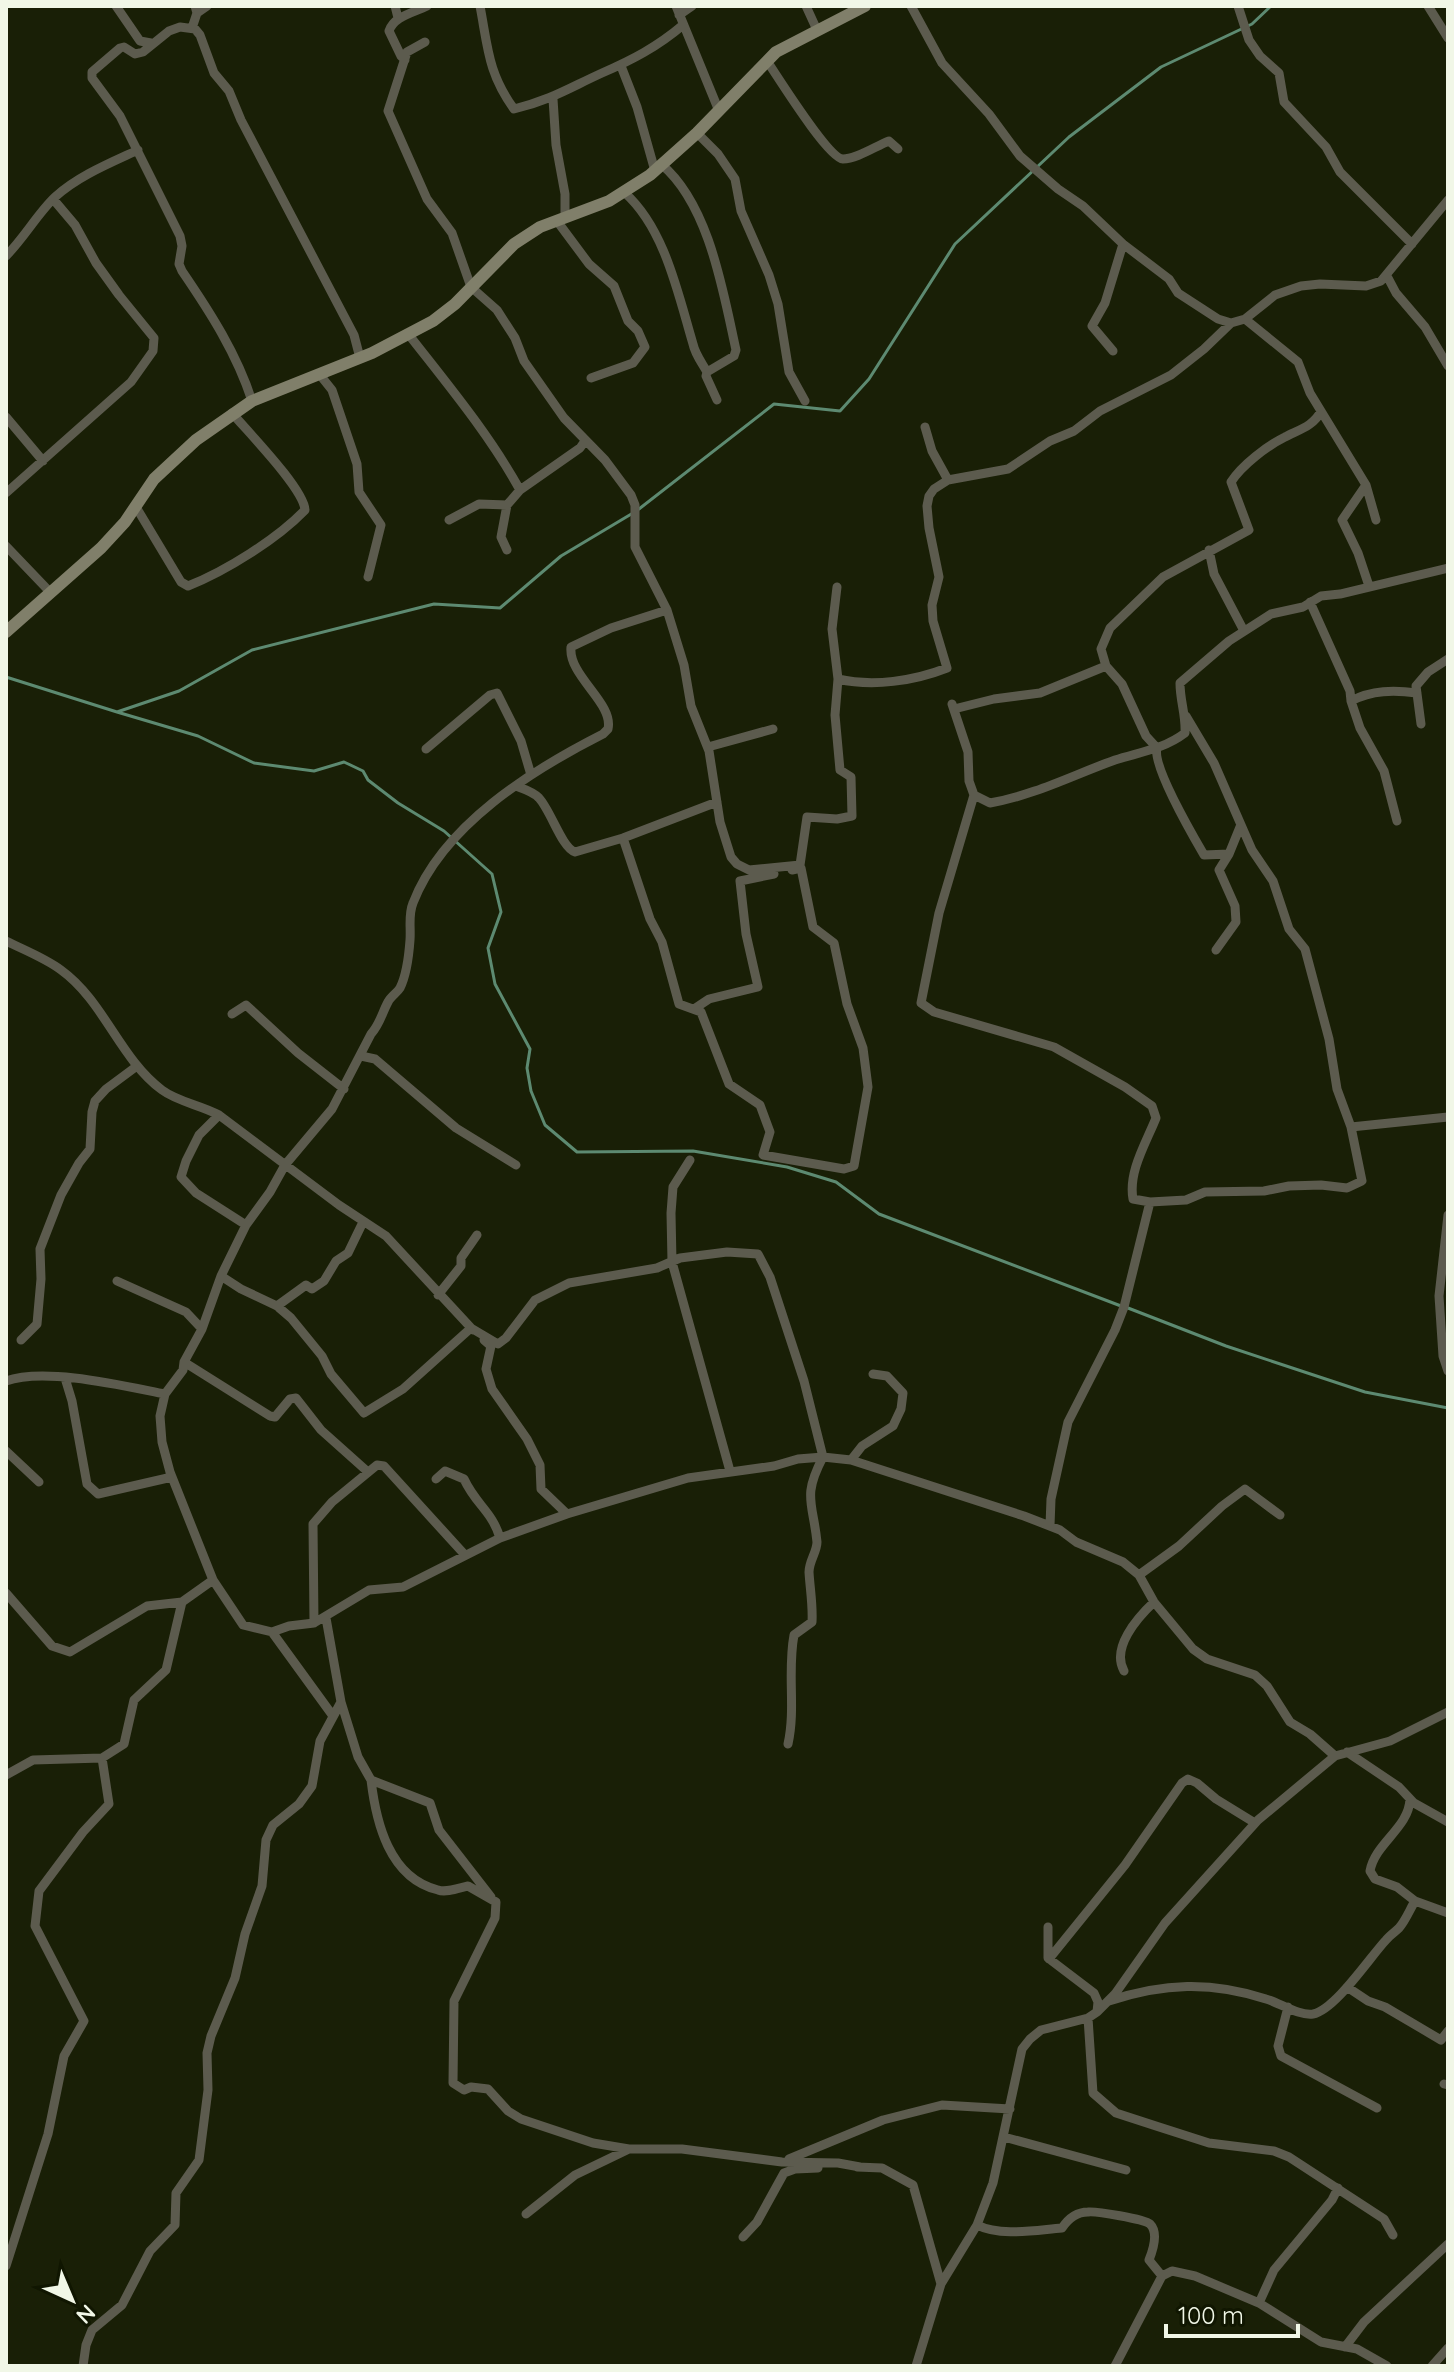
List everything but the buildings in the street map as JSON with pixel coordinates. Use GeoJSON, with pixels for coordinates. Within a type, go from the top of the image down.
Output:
{"type":"FeatureCollection","features":[{"type":"Feature","properties":{"kind":"street"},"geometry":{"type":"LineString","coordinates":[[116,6],[140,41],[151,43]]}},
{"type":"Feature","properties":{"kind":"street"},"geometry":{"type":"LineString","coordinates":[[192,28],[196,9],[207,6]]}},
{"type":"Feature","properties":{"kind":"street"},"geometry":{"type":"LineString","coordinates":[[395,6],[398,18]]}},
{"type":"Feature","properties":{"kind":"street"},"geometry":{"type":"LineString","coordinates":[[405,60],[389,31],[398,18],[427,6]]}},
{"type":"Feature","properties":{"kind":"street"},"geometry":{"type":"LineString","coordinates":[[480,6],[491,67],[500,89],[514,109],[553,99],[621,66],[655,48],[683,25]]}},
{"type":"Feature","properties":{"kind":"street"},"geometry":{"type":"LineString","coordinates":[[692,6],[678,10],[719,111]]}},
{"type":"Feature","properties":{"kind":"street"},"geometry":{"type":"LineString","coordinates":[[806,6],[817,30]]}},
{"type":"Feature","properties":{"kind":"street"},"geometry":{"type":"LineString","coordinates":[[6,632],[101,548],[166,466],[232,413],[252,401],[409,335],[455,304],[514,244],[540,227],[625,193],[658,168],[776,52],[865,6]]}},
{"type":"Feature","properties":{"kind":"street"},"geometry":{"type":"LineString","coordinates":[[911,6],[942,63],[989,114],[1020,156],[1169,279],[1178,293],[1218,319],[1231,323]]}},
{"type":"Feature","properties":{"kind":"street"},"geometry":{"type":"LineString","coordinates":[[1238,6],[1249,40],[1260,56],[1279,73],[1284,102],[1326,147],[1340,172],[1412,244]]}},
{"type":"Feature","properties":{"kind":"street"},"geometry":{"type":"LineString","coordinates":[[1428,6],[1448,38]]}},
{"type":"Feature","properties":{"kind":"street"},"geometry":{"type":"LineString","coordinates":[[252,401],[243,374],[214,318],[182,271],[179,264],[180,236],[157,195],[138,150],[120,116],[92,75],[120,48],[139,54],[151,43],[180,27],[192,28],[200,35],[214,73],[229,91],[241,120],[354,335],[360,358]]}},
{"type":"Feature","properties":{"kind":"street"},"geometry":{"type":"LineString","coordinates":[[425,42],[409,50],[388,111],[427,199],[452,233],[471,287],[497,310],[515,338],[524,361],[564,418],[619,476],[633,500],[635,547],[667,610],[684,665],[691,706],[708,747],[720,822],[731,857],[749,870],[800,865],[807,817],[837,819],[852,816],[853,784],[851,777],[840,770],[835,715],[838,679],[832,629],[837,587]]}},
{"type":"Feature","properties":{"kind":"street"},"geometry":{"type":"LineString","coordinates":[[767,61],[816,135],[835,156],[841,159],[851,157],[889,141],[898,149]]}},
{"type":"Feature","properties":{"kind":"street"},"geometry":{"type":"LineString","coordinates":[[621,66],[658,168],[678,178],[712,250],[736,350],[734,356],[707,372]]}},
{"type":"Feature","properties":{"kind":"street"},"geometry":{"type":"LineString","coordinates":[[553,99],[556,145],[565,194],[561,219],[589,264],[614,286],[628,321],[638,331],[645,347],[633,363],[591,378]]}},
{"type":"Feature","properties":{"kind":"street"},"geometry":{"type":"LineString","coordinates":[[697,133],[718,154],[735,179],[741,211],[778,304],[789,372],[805,401]]}},
{"type":"Feature","properties":{"kind":"street"},"geometry":{"type":"LineString","coordinates":[[6,256],[53,199],[110,163],[138,150]]}},
{"type":"Feature","properties":{"kind":"street"},"geometry":{"type":"LineString","coordinates":[[625,193],[642,208],[664,252],[692,343],[717,400]]}},
{"type":"Feature","properties":{"kind":"street"},"geometry":{"type":"LineString","coordinates":[[6,493],[131,382],[153,351],[154,338],[119,295],[96,263],[75,225],[53,199]]}},
{"type":"Feature","properties":{"kind":"street"},"geometry":{"type":"LineString","coordinates":[[838,679],[885,683],[947,668],[933,621],[932,605],[939,577],[927,506],[934,489],[948,480],[1008,469],[1050,441],[1074,431],[1100,411],[1171,375],[1231,323],[1245,319],[1275,295],[1320,284],[1374,284],[1387,276],[1448,200]]}},
{"type":"Feature","properties":{"kind":"street"},"geometry":{"type":"LineString","coordinates":[[1113,351],[1092,326],[1105,303],[1123,244]]}},
{"type":"Feature","properties":{"kind":"street"},"geometry":{"type":"LineString","coordinates":[[1387,276],[1396,293],[1425,327],[1448,366]]}},
{"type":"Feature","properties":{"kind":"street"},"geometry":{"type":"LineString","coordinates":[[1245,319],[1298,362],[1310,393],[1366,485],[1376,520]]}},
{"type":"Feature","properties":{"kind":"street"},"geometry":{"type":"LineString","coordinates":[[409,335],[467,406],[477,427],[495,448],[520,490]]}},
{"type":"Feature","properties":{"kind":"street"},"geometry":{"type":"LineString","coordinates":[[320,375],[332,390],[357,464],[359,492],[381,525],[368,577]]}},
{"type":"Feature","properties":{"kind":"street"},"geometry":{"type":"LineString","coordinates":[[1157,748],[1146,736],[1122,684],[1106,666],[1101,649],[1110,628],[1163,577],[1249,530],[1231,482],[1238,472],[1285,437],[1314,422],[1321,411]]}},
{"type":"Feature","properties":{"kind":"street"},"geometry":{"type":"LineString","coordinates":[[136,507],[181,582],[188,586],[251,551],[298,517],[305,510],[305,504],[295,488],[232,413]]}},
{"type":"Feature","properties":{"kind":"street"},"geometry":{"type":"LineString","coordinates":[[6,417],[43,461]]}},
{"type":"Feature","properties":{"kind":"street"},"geometry":{"type":"LineString","coordinates":[[925,427],[932,451],[948,480]]}},
{"type":"Feature","properties":{"kind":"street"},"geometry":{"type":"LineString","coordinates":[[507,550],[501,537],[520,490],[580,448],[585,441]]}},
{"type":"Feature","properties":{"kind":"street"},"geometry":{"type":"LineString","coordinates":[[1366,485],[1342,520],[1369,586]]}},
{"type":"Feature","properties":{"kind":"street"},"geometry":{"type":"LineString","coordinates":[[449,520],[479,504],[511,507]]}},
{"type":"Feature","properties":{"kind":"street"},"geometry":{"type":"LineString","coordinates":[[6,546],[50,592]]}},
{"type":"Feature","properties":{"kind":"street"},"geometry":{"type":"LineString","coordinates":[[1209,550],[1214,574],[1244,631]]}},
{"type":"Feature","properties":{"kind":"street"},"geometry":{"type":"LineString","coordinates":[[1106,666],[1040,693],[955,706],[968,752],[969,781],[974,795],[939,913],[921,1003],[934,1012],[1054,1047],[1101,1072],[1152,1106],[1156,1118],[1139,1158],[1131,1187],[1133,1199],[1150,1202],[1186,1200],[1205,1192],[1264,1191],[1289,1186],[1347,1188],[1362,1181],[1305,949],[1289,929],[1273,881],[1252,850],[1214,763],[1186,716],[1180,701],[1180,683],[1244,631],[1271,614],[1303,607],[1321,596],[1448,568]]}},
{"type":"Feature","properties":{"kind":"street"},"geometry":{"type":"LineString","coordinates":[[1310,602],[1350,691],[1360,728],[1384,771],[1397,821]]}},
{"type":"Feature","properties":{"kind":"street"},"geometry":{"type":"LineString","coordinates":[[667,610],[611,628],[571,647],[570,653],[584,682],[607,714],[609,725],[603,734],[516,786],[444,851],[413,904],[406,967],[399,989],[389,1000],[380,1024],[371,1034],[332,1109],[285,1165],[246,1225],[221,1276],[183,1370],[165,1394],[160,1416],[162,1442],[172,1477],[213,1580],[243,1625],[272,1632],[326,1618],[369,1590],[403,1587],[500,1538],[567,1514],[688,1478],[774,1466],[798,1459],[823,1457],[851,1460],[1050,1526],[1076,1542],[1123,1562],[1139,1575],[1154,1602],[1193,1649],[1207,1659],[1255,1675],[1267,1686],[1290,1722],[1310,1734],[1335,1756]]}},
{"type":"Feature","properties":{"kind":"street"},"geometry":{"type":"LineString","coordinates":[[1421,724],[1416,686],[1428,672],[1448,659]]}},
{"type":"Feature","properties":{"kind":"street"},"geometry":{"type":"LineString","coordinates":[[426,749],[481,702],[497,693],[521,741],[531,775]]}},
{"type":"Feature","properties":{"kind":"street"},"geometry":{"type":"LineString","coordinates":[[1351,701],[1366,694],[1417,693]]}},
{"type":"Feature","properties":{"kind":"street"},"geometry":{"type":"LineString","coordinates":[[974,795],[990,803],[1007,800],[1067,781],[1113,761],[1169,745],[1185,733],[1186,716]]}},
{"type":"Feature","properties":{"kind":"street"},"geometry":{"type":"LineString","coordinates":[[708,747],[773,729]]}},
{"type":"Feature","properties":{"kind":"street"},"geometry":{"type":"LineString","coordinates":[[1157,748],[1154,756],[1204,855],[1229,854]]}},
{"type":"Feature","properties":{"kind":"street"},"geometry":{"type":"LineString","coordinates":[[516,786],[538,796],[570,851],[589,849],[623,838],[717,802]]}},
{"type":"Feature","properties":{"kind":"street"},"geometry":{"type":"LineString","coordinates":[[1216,950],[1236,922],[1235,906],[1219,870],[1240,827]]}},
{"type":"Feature","properties":{"kind":"street"},"geometry":{"type":"LineString","coordinates":[[623,838],[650,919],[662,942],[679,1004],[701,1012],[729,1084],[760,1105],[770,1132],[763,1155],[844,1169],[854,1166],[868,1087],[863,1048],[847,1004],[834,943],[813,927],[801,868],[740,881],[746,934],[758,987],[709,999],[694,1009]]}},
{"type":"Feature","properties":{"kind":"street"},"geometry":{"type":"LineString","coordinates":[[6,941],[62,970],[82,990],[137,1066],[163,1091],[219,1115],[386,1236],[438,1295],[491,1346],[486,1369],[492,1389],[527,1439],[540,1465],[541,1489],[567,1514]]}},
{"type":"Feature","properties":{"kind":"street"},"geometry":{"type":"LineString","coordinates":[[232,1014],[243,1005],[248,1006],[270,1029],[344,1089]]}},
{"type":"Feature","properties":{"kind":"street"},"geometry":{"type":"LineString","coordinates":[[361,1056],[375,1059],[456,1128],[516,1165]]}},
{"type":"Feature","properties":{"kind":"street"},"geometry":{"type":"LineString","coordinates":[[21,1340],[37,1324],[40,1249],[61,1195],[90,1149],[95,1101],[137,1066]]}},
{"type":"Feature","properties":{"kind":"street"},"geometry":{"type":"LineString","coordinates":[[219,1115],[199,1135],[186,1161],[182,1179],[196,1193],[246,1225]]}},
{"type":"Feature","properties":{"kind":"street"},"geometry":{"type":"LineString","coordinates":[[1351,1127],[1448,1117]]}},
{"type":"Feature","properties":{"kind":"street"},"geometry":{"type":"LineString","coordinates":[[690,1160],[673,1187],[672,1262],[730,1471]]}},
{"type":"Feature","properties":{"kind":"street"},"geometry":{"type":"LineString","coordinates":[[1050,1526],[1051,1499],[1068,1422],[1124,1307],[1150,1202]]}},
{"type":"Feature","properties":{"kind":"street"},"geometry":{"type":"LineString","coordinates":[[1448,1215],[1439,1296],[1443,1356],[1448,1371]]}},
{"type":"Feature","properties":{"kind":"street"},"geometry":{"type":"LineString","coordinates":[[277,1306],[306,1285],[312,1289],[324,1281],[336,1261],[348,1253],[363,1222]]}},
{"type":"Feature","properties":{"kind":"street"},"geometry":{"type":"LineString","coordinates":[[438,1295],[461,1266],[461,1258],[477,1235]]}},
{"type":"Feature","properties":{"kind":"street"},"geometry":{"type":"LineString","coordinates":[[471,1328],[498,1344],[542,1295],[569,1283],[657,1268],[680,1258],[727,1252],[758,1254],[770,1277],[804,1381],[823,1457],[814,1474],[809,1499],[817,1546],[809,1568],[812,1622],[794,1635],[792,1644],[793,1721],[788,1744]]}},
{"type":"Feature","properties":{"kind":"street"},"geometry":{"type":"LineString","coordinates":[[221,1276],[277,1306],[291,1318],[322,1356],[331,1374],[364,1413],[403,1389],[471,1328]]}},
{"type":"Feature","properties":{"kind":"street"},"geometry":{"type":"LineString","coordinates":[[117,1281],[186,1312],[202,1329]]}},
{"type":"Feature","properties":{"kind":"street"},"geometry":{"type":"LineString","coordinates":[[184,1362],[270,1416],[275,1417],[290,1399],[296,1398],[321,1430],[368,1472]]}},
{"type":"Feature","properties":{"kind":"street"},"geometry":{"type":"LineString","coordinates":[[851,1460],[862,1446],[893,1426],[901,1409],[903,1393],[887,1376],[873,1374]]}},
{"type":"Feature","properties":{"kind":"street"},"geometry":{"type":"LineString","coordinates":[[65,1378],[87,1484],[98,1494],[172,1477]]}},
{"type":"Feature","properties":{"kind":"street"},"geometry":{"type":"LineString","coordinates":[[6,1381],[92,1380],[165,1394]]}},
{"type":"Feature","properties":{"kind":"street"},"geometry":{"type":"LineString","coordinates":[[6,1451],[39,1482]]}},
{"type":"Feature","properties":{"kind":"street"},"geometry":{"type":"LineString","coordinates":[[314,1623],[313,1524],[332,1502],[381,1464],[465,1555]]}},
{"type":"Feature","properties":{"kind":"street"},"geometry":{"type":"LineString","coordinates":[[436,1479],[445,1471],[464,1479],[471,1496],[495,1520],[500,1538]]}},
{"type":"Feature","properties":{"kind":"street"},"geometry":{"type":"LineString","coordinates":[[1139,1575],[1179,1546],[1203,1522],[1245,1489],[1280,1515]]}},
{"type":"Feature","properties":{"kind":"street"},"geometry":{"type":"LineString","coordinates":[[6,1593],[52,1646],[70,1652],[147,1606],[182,1602],[213,1580]]}},
{"type":"Feature","properties":{"kind":"street"},"geometry":{"type":"LineString","coordinates":[[6,1775],[33,1760],[102,1758],[124,1744],[134,1700],[166,1670],[182,1602]]}},
{"type":"Feature","properties":{"kind":"street"},"geometry":{"type":"LineString","coordinates":[[1124,1671],[1119,1661],[1122,1646],[1141,1615],[1154,1602]]}},
{"type":"Feature","properties":{"kind":"street"},"geometry":{"type":"LineString","coordinates":[[326,1618],[341,1702],[358,1757],[371,1780],[375,1815],[389,1850],[400,1866],[419,1882],[440,1891],[468,1886],[496,1902]]}},
{"type":"Feature","properties":{"kind":"street"},"geometry":{"type":"LineString","coordinates":[[272,1632],[333,1716]]}},
{"type":"Feature","properties":{"kind":"street"},"geometry":{"type":"LineString","coordinates":[[83,2366],[92,2330],[122,2305],[150,2251],[175,2225],[176,2193],[199,2160],[208,2090],[209,2045],[235,1978],[245,1934],[262,1886],[269,1832],[299,1804],[312,1786],[317,1752],[341,1702]]}},
{"type":"Feature","properties":{"kind":"street"},"geometry":{"type":"LineString","coordinates":[[916,2366],[941,2284],[977,2225],[993,2183],[1022,2049],[1030,2039],[1041,2030],[1092,2015],[1108,2001],[1165,1923],[1255,1823],[1335,1756],[1390,1741],[1448,1712]]}},
{"type":"Feature","properties":{"kind":"street"},"geometry":{"type":"LineString","coordinates":[[1347,1752],[1381,1773],[1410,1799],[1448,1822]]}},
{"type":"Feature","properties":{"kind":"street"},"geometry":{"type":"LineString","coordinates":[[6,2266],[48,2134],[64,2056],[84,2021],[35,1926],[39,1891],[83,1832],[109,1804],[102,1758]]}},
{"type":"Feature","properties":{"kind":"street"},"geometry":{"type":"LineString","coordinates":[[1049,1959],[1125,1865],[1182,1783],[1188,1779],[1255,1823]]}},
{"type":"Feature","properties":{"kind":"street"},"geometry":{"type":"LineString","coordinates":[[371,1780],[430,1803],[439,1830],[496,1902],[495,1918],[454,2001],[453,2083],[464,2090],[471,2087],[488,2089],[515,2116],[593,2143],[629,2149],[682,2149],[782,2162],[838,2163],[860,2167]]}},
{"type":"Feature","properties":{"kind":"street"},"geometry":{"type":"LineString","coordinates":[[1410,1799],[1407,1815],[1390,1835],[1370,1871],[1375,1879],[1397,1887],[1415,1901],[1448,1913]]}},
{"type":"Feature","properties":{"kind":"street"},"geometry":{"type":"LineString","coordinates":[[1108,2001],[1177,1985],[1227,1990],[1264,1998],[1308,2014],[1317,2013],[1347,1987],[1399,1928],[1415,1901]]}},
{"type":"Feature","properties":{"kind":"street"},"geometry":{"type":"LineString","coordinates":[[1048,1927],[1049,1959],[1094,1993],[1098,2002],[1092,2015],[1093,2093],[1116,2113],[1209,2143],[1274,2151],[1289,2157],[1384,2219],[1393,2235]]}},
{"type":"Feature","properties":{"kind":"street"},"geometry":{"type":"LineString","coordinates":[[1347,1987],[1441,2040],[1448,2031]]}},
{"type":"Feature","properties":{"kind":"street"},"geometry":{"type":"LineString","coordinates":[[1288,2007],[1278,2046],[1281,2056],[1377,2108]]}},
{"type":"Feature","properties":{"kind":"street"},"geometry":{"type":"LineString","coordinates":[[782,2162],[813,2152],[883,2120],[942,2105],[1010,2109]]}},
{"type":"Feature","properties":{"kind":"street"},"geometry":{"type":"LineString","coordinates":[[1004,2137],[1126,2170]]}},
{"type":"Feature","properties":{"kind":"street"},"geometry":{"type":"LineString","coordinates":[[526,2214],[575,2175],[629,2149]]}},
{"type":"Feature","properties":{"kind":"street"},"geometry":{"type":"LineString","coordinates":[[743,2237],[757,2222],[784,2173],[795,2169],[882,2168],[913,2185],[941,2284]]}},
{"type":"Feature","properties":{"kind":"street"},"geometry":{"type":"LineString","coordinates":[[1259,2303],[1274,2270],[1332,2200],[1338,2188]]}},
{"type":"Feature","properties":{"kind":"street"},"geometry":{"type":"LineString","coordinates":[[977,2225],[987,2230],[1062,2228],[1066,2221],[1089,2212],[1139,2219],[1149,2223],[1154,2231],[1155,2242],[1149,2260],[1162,2276]]}},
{"type":"Feature","properties":{"kind":"street"},"geometry":{"type":"LineString","coordinates":[[1345,2347],[1364,2322],[1448,2244]]}},
{"type":"Feature","properties":{"kind":"street"},"geometry":{"type":"LineString","coordinates":[[1115,2366],[1162,2276],[1172,2271],[1195,2276],[1259,2303],[1321,2342],[1357,2349],[1387,2366]]}},
{"type":"Feature","properties":{"kind":"street"},"geometry":{"type":"LineString","coordinates":[[1432,2366],[1448,2348]]}},
{"type":"Feature","properties":{"kind":"waterway"},"geometry":{"type":"LineString","coordinates":[[639,509],[774,404],[840,411],[869,379],[955,244],[1069,137],[1161,67],[1252,24],[1271,6]]}},
{"type":"Feature","properties":{"kind":"waterway"},"geometry":{"type":"LineString","coordinates":[[6,677],[117,712],[179,691],[252,650],[434,604],[500,608],[561,556],[633,513]]}},
{"type":"Feature","properties":{"kind":"waterway"},"geometry":{"type":"LineString","coordinates":[[117,712],[198,736],[254,763],[314,771],[344,762],[363,771],[368,780],[398,803],[444,831],[492,874],[501,912],[488,948],[495,984],[530,1049],[527,1068],[531,1091],[545,1125],[577,1152],[693,1151],[787,1167],[836,1182],[879,1214],[1121,1306]]}},
{"type":"Feature","properties":{"kind":"waterway"},"geometry":{"type":"LineString","coordinates":[[1128,1308],[1226,1346],[1365,1392],[1448,1408]]}}]}
